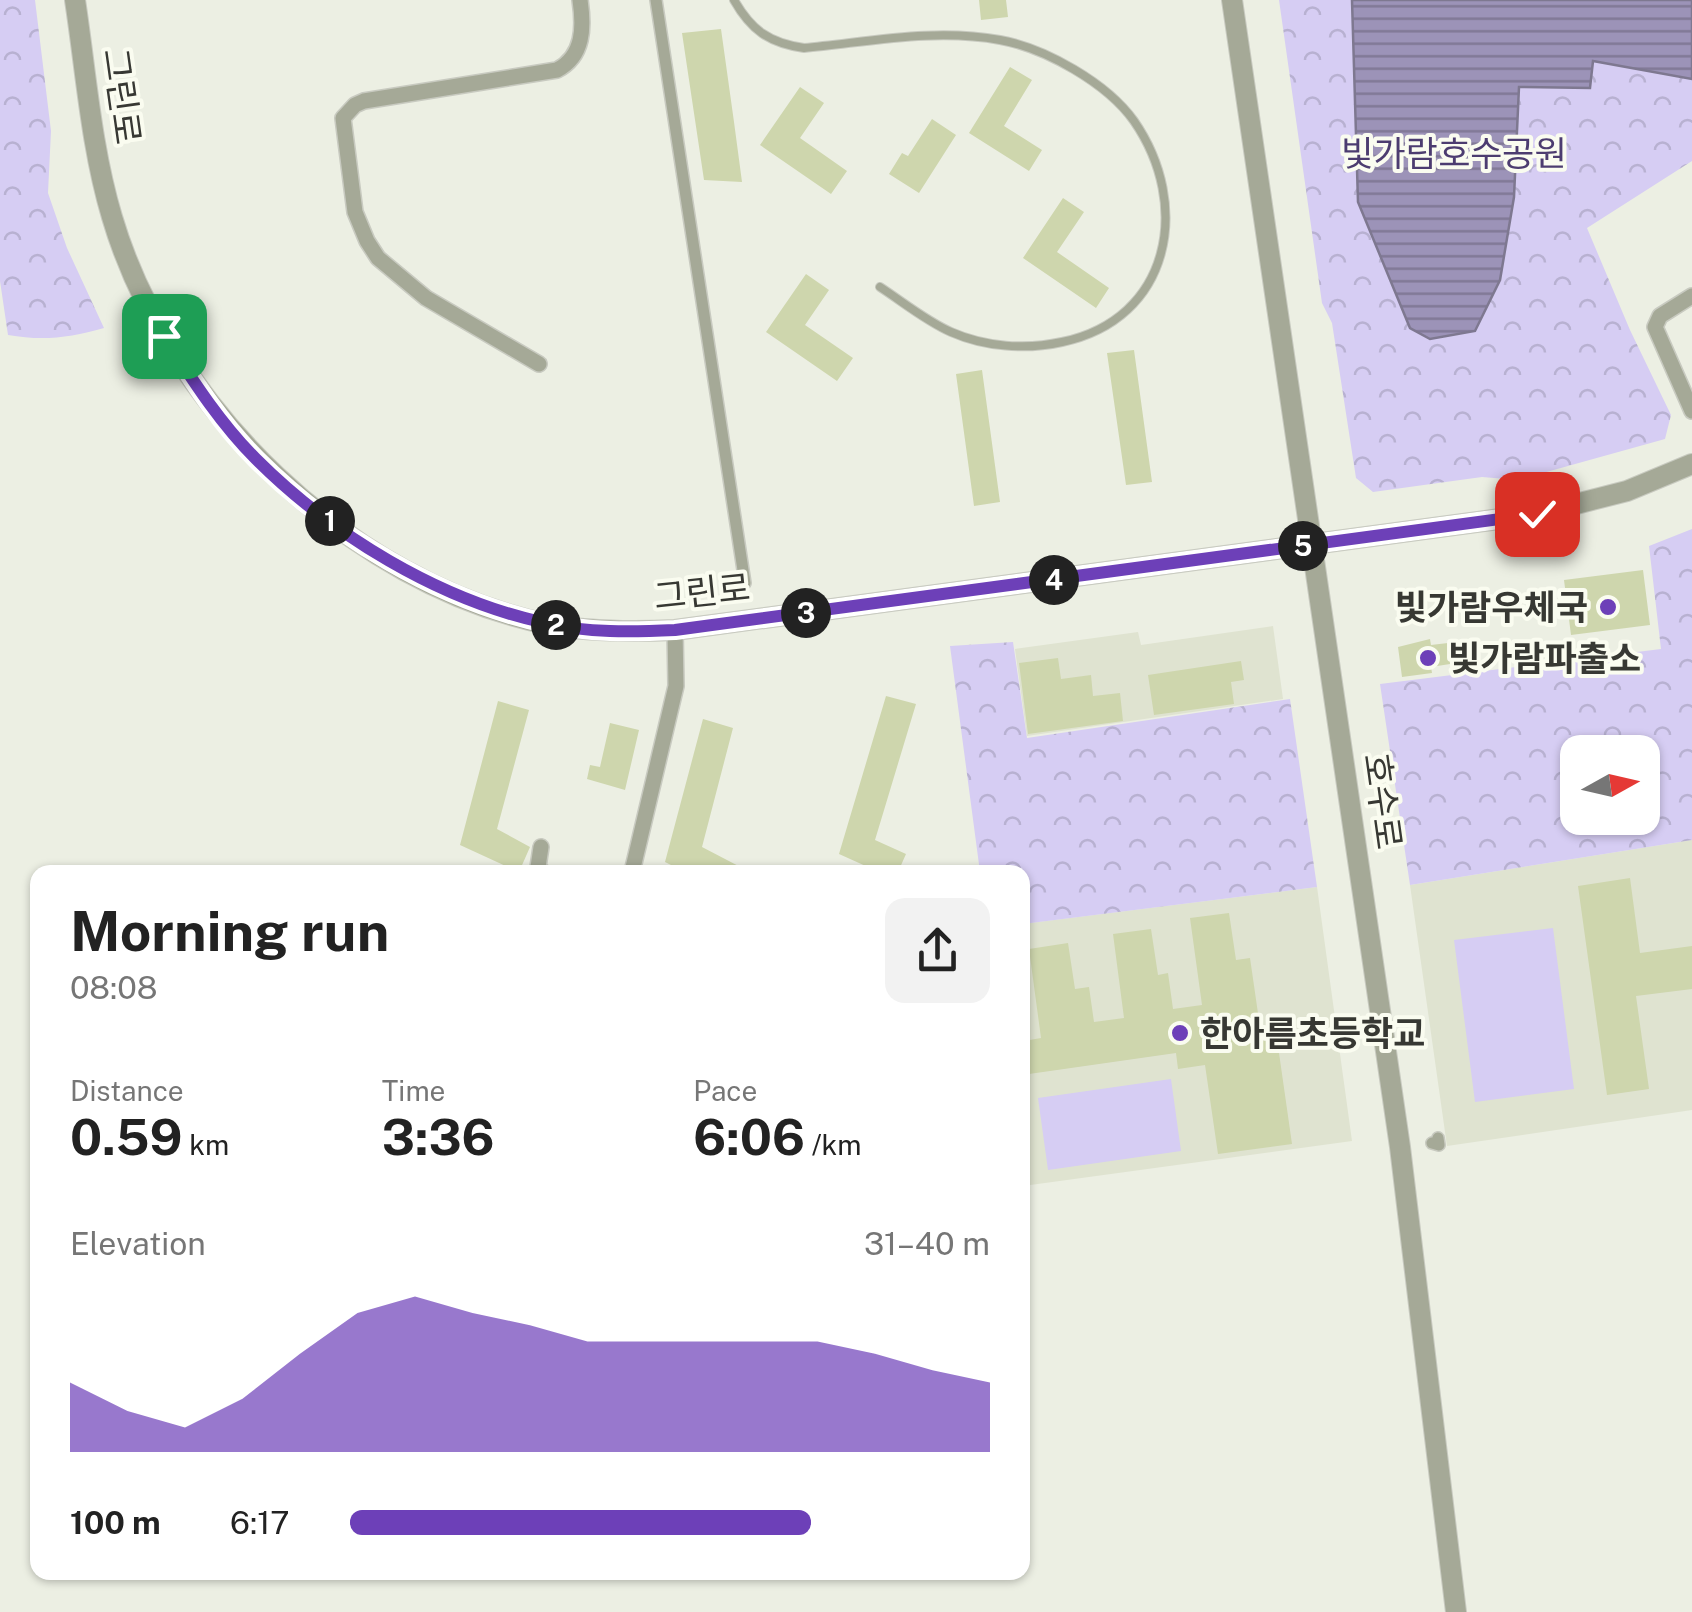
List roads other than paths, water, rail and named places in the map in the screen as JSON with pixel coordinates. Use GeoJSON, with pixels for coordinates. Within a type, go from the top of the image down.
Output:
{"type":"FeatureCollection","features":[{"type":"Feature","properties":{"kind":"street","name":"그린로"},"geometry":{"type":"LineString","coordinates":[[76,0],[99,163],[112,217],[134,278],[164,336],[206,401],[256,458],[322,516],[378,554],[472,600],[547,624],[615,631],[675,630],[1537,514],[1627,491],[1692,464]]}},
{"type":"Feature","properties":{"kind":"street"},"geometry":{"type":"LineString","coordinates":[[539,364],[426,298],[378,258],[355,212],[342,126],[348,110],[364,101],[557,70],[578,50],[580,0]]}},
{"type":"Feature","properties":{"kind":"street"},"geometry":{"type":"LineString","coordinates":[[656,0],[745,583]]}},
{"type":"Feature","properties":{"kind":"street","name":"호수로"},"geometry":{"type":"LineString","coordinates":[[1232,0],[1400,1147],[1456,1612]]}},
{"type":"Feature","properties":{"kind":"street"},"geometry":{"type":"LineString","coordinates":[[1692,296],[1660,316],[1655,328],[1692,411]]}},
{"type":"Feature","properties":{"kind":"street"},"geometry":{"type":"LineString","coordinates":[[634,865],[676,686],[675,630]]}},
{"type":"Feature","properties":{"kind":"street"},"geometry":{"type":"LineString","coordinates":[[538,865],[541,847]]}},
{"type":"Feature","properties":{"kind":"lane"},"geometry":{"type":"LineString","coordinates":[[734,0],[754,30],[786,45],[804,48],[932,35],[1000,40],[1045,54],[1092,81],[1132,117],[1147,142],[1163,192],[1163,250],[1136,303],[1109,326],[1056,344],[990,343],[948,330],[880,287]]}},
{"type":"Feature","properties":{"kind":"place","name":"빛가람우체국"},"geometry":{"type":"Point","coordinates":[1608,607]}},
{"type":"Feature","properties":{"kind":"place","name":"빛가람파출소"},"geometry":{"type":"Point","coordinates":[1428,658]}},
{"type":"Feature","properties":{"kind":"place","name":"한아름초등학교"},"geometry":{"type":"Point","coordinates":[1180,1033]}},
{"type":"Feature","properties":{"kind":"park label","name":"빛가람호수공원"},"geometry":{"type":"Point","coordinates":[1454,153]}}]}
